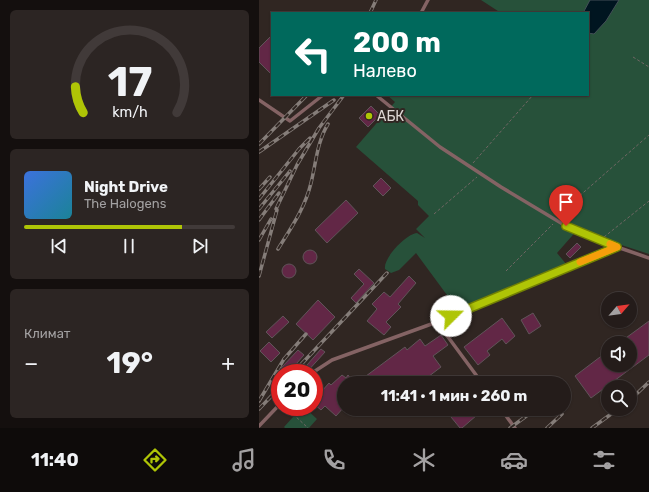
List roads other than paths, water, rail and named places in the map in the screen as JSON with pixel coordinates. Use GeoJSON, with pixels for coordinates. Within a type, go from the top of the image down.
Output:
{"type":"FeatureCollection","features":[{"type":"Feature","properties":{"kind":"lane"},"geometry":{"type":"LineString","coordinates":[[422,12],[428,0]]}},
{"type":"Feature","properties":{"kind":"lane"},"geometry":{"type":"LineString","coordinates":[[259,100],[290,121],[322,96]]}},
{"type":"Feature","properties":{"kind":"lane"},"geometry":{"type":"LineString","coordinates":[[377,96],[440,147],[480,174],[566,226],[617,247],[649,258]]}},
{"type":"Feature","properties":{"kind":"lane"},"geometry":{"type":"LineString","coordinates":[[323,366],[332,360],[437,322],[617,247]]}},
{"type":"Feature","properties":{"kind":"lane"},"geometry":{"type":"LineString","coordinates":[[437,322],[477,376]]}},
{"type":"Feature","properties":{"kind":"lane"},"geometry":{"type":"LineString","coordinates":[[259,426],[271,413]]}},
{"type":"Feature","properties":{"kind":"lane"},"geometry":{"type":"LineString","coordinates":[[506,416],[515,428]]}},
{"type":"Feature","properties":{"kind":"water"},"geometry":{"type":"Polygon","coordinates":[[[590,0],[619,0],[606,21],[594,34],[589,33],[589,12],[584,12],[590,0]]]}},
{"type":"Feature","properties":{"kind":"railway"},"geometry":{"type":"LineString","coordinates":[[370,12],[376,0]]}},
{"type":"Feature","properties":{"kind":"railway"},"geometry":{"type":"LineString","coordinates":[[259,144],[306,96]]}},
{"type":"Feature","properties":{"kind":"railway"},"geometry":{"type":"LineString","coordinates":[[259,276],[277,210],[276,209],[297,165],[319,128],[343,96]]}},
{"type":"Feature","properties":{"kind":"railway"},"geometry":{"type":"LineString","coordinates":[[259,152],[334,100]]}},
{"type":"Feature","properties":{"kind":"railway"},"geometry":{"type":"LineString","coordinates":[[278,249],[297,218],[305,201],[311,183],[321,138],[328,124]]}},
{"type":"Feature","properties":{"kind":"railway"},"geometry":{"type":"LineString","coordinates":[[259,199],[299,149],[310,138]]}},
{"type":"Feature","properties":{"kind":"railway"},"geometry":{"type":"LineString","coordinates":[[259,209],[290,171]]}},
{"type":"Feature","properties":{"kind":"railway"},"geometry":{"type":"LineString","coordinates":[[259,189],[270,177]]}},
{"type":"Feature","properties":{"kind":"railway"},"geometry":{"type":"LineString","coordinates":[[259,220],[279,193]]}},
{"type":"Feature","properties":{"kind":"railway"},"geometry":{"type":"LineString","coordinates":[[259,240],[271,219]]}},
{"type":"Feature","properties":{"kind":"railway"},"geometry":{"type":"LineString","coordinates":[[301,364],[387,273]]}},
{"type":"Feature","properties":{"kind":"railway"},"geometry":{"type":"LineString","coordinates":[[259,401],[284,359],[306,334]]}},
{"type":"Feature","properties":{"kind":"railway"},"geometry":{"type":"LineString","coordinates":[[637,393],[649,382]]}},
{"type":"Feature","properties":{"kind":"railway"},"geometry":{"type":"LineString","coordinates":[[259,409],[271,396]]}},
{"type":"Feature","properties":{"kind":"railway"},"geometry":{"type":"LineString","coordinates":[[510,428],[526,416]]}},
{"type":"Feature","properties":{"kind":"railway"},"geometry":{"type":"LineString","coordinates":[[547,428],[560,416]]}},
{"type":"Feature","properties":{"kind":"railway"},"geometry":{"type":"LineString","coordinates":[[592,428],[608,416]]}},
{"type":"Feature","properties":{"kind":"place","name":"АБК"},"geometry":{"type":"Point","coordinates":[369,116]}}]}
